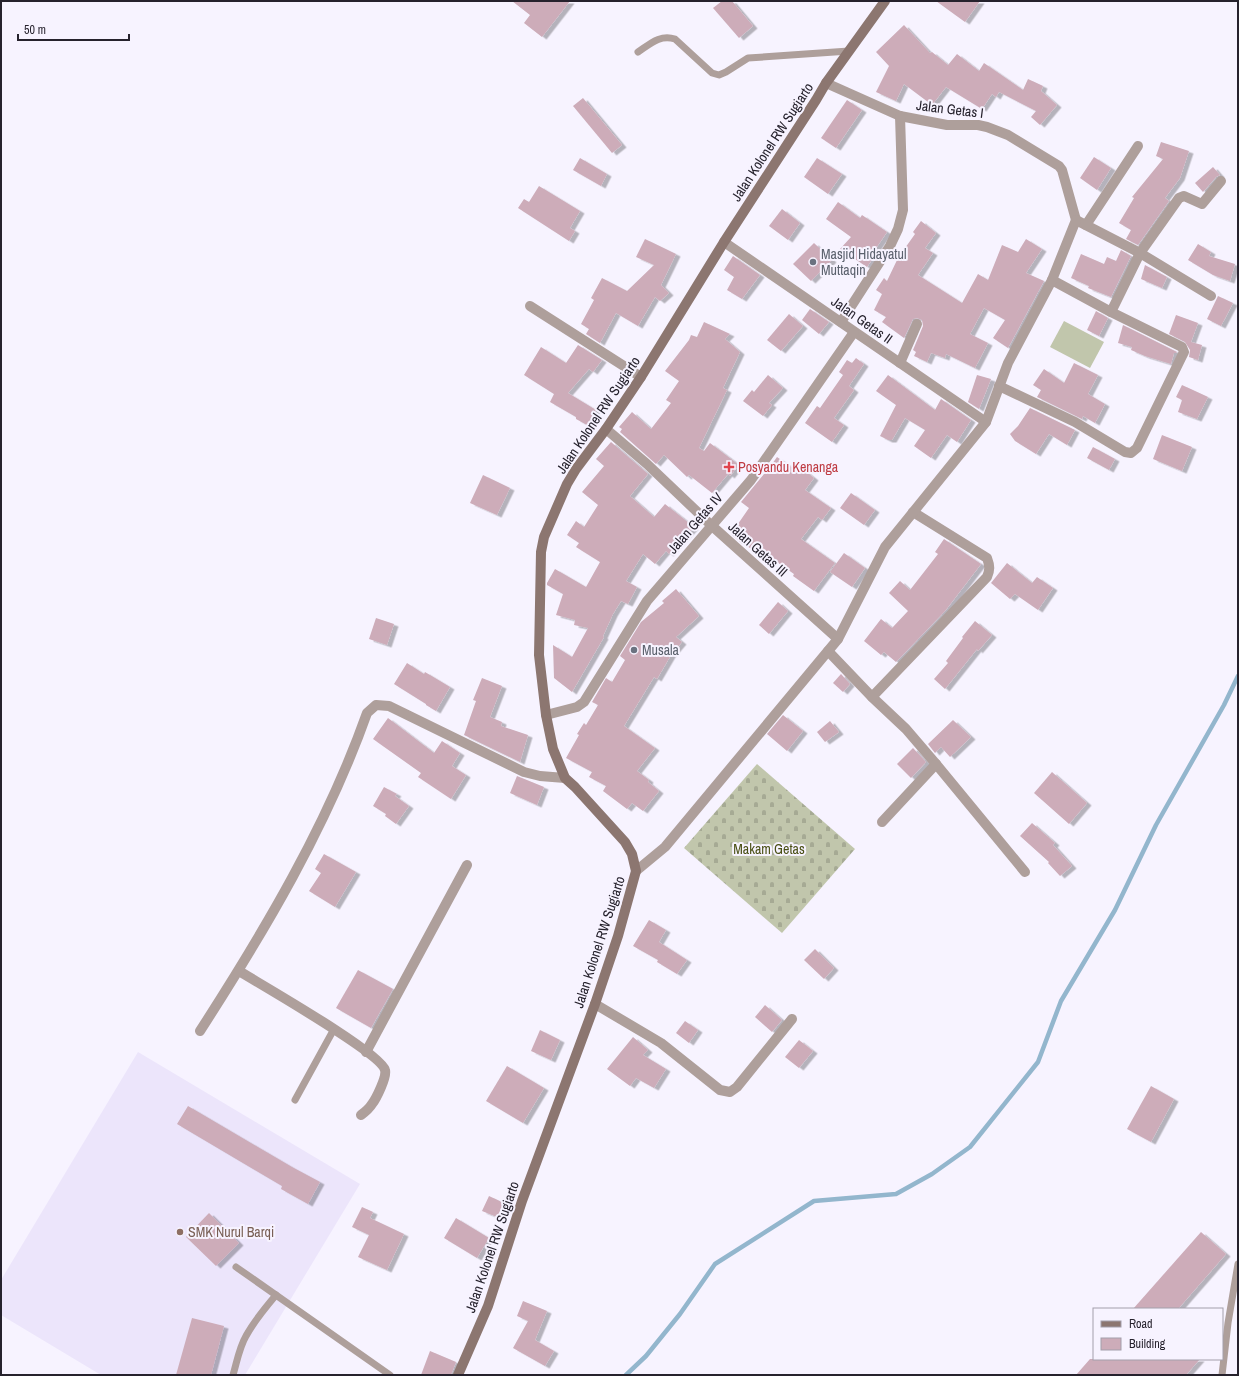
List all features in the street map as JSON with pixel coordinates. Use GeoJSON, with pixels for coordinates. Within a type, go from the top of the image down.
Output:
{"type":"FeatureCollection","features":[{"type":"Feature","properties":{"kind":"main road","name":"Jalan Kolonel RW Sugiarto"},"geometry":{"type":"LineString","coordinates":[[458,1375],[488,1306],[522,1201],[595,1004],[618,936],[636,871],[632,854],[625,842],[565,778],[553,749],[546,715],[540,655],[541,552],[544,537],[567,484],[576,469],[606,429],[641,377],[724,242],[826,83],[885,1]]}},
{"type":"Feature","properties":{"kind":"street","name":"Jalan Getas I"},"geometry":{"type":"LineString","coordinates":[[826,83],[900,116],[946,125],[978,125],[1008,135],[1059,166],[1062,170],[1076,220]]}},
{"type":"Feature","properties":{"kind":"street"},"geometry":{"type":"LineString","coordinates":[[841,322],[890,246],[898,229],[903,210],[900,116]]}},
{"type":"Feature","properties":{"kind":"street"},"geometry":{"type":"LineString","coordinates":[[1086,225],[1138,146]]}},
{"type":"Feature","properties":{"kind":"street"},"geometry":{"type":"LineString","coordinates":[[1111,312],[1140,253],[1179,198],[1184,196],[1202,204],[1221,181]]}},
{"type":"Feature","properties":{"kind":"street"},"geometry":{"type":"LineString","coordinates":[[636,871],[665,847],[838,639],[885,547],[986,422],[1008,363],[1052,280],[1076,220],[1140,253],[1211,296]]}},
{"type":"Feature","properties":{"kind":"street","name":"Jalan Getas II"},"geometry":{"type":"LineString","coordinates":[[724,242],[986,422]]}},
{"type":"Feature","properties":{"kind":"street"},"geometry":{"type":"LineString","coordinates":[[999,386],[1075,422],[1125,452],[1135,452],[1184,352],[1182,347],[1111,312],[1052,280]]}},
{"type":"Feature","properties":{"kind":"street"},"geometry":{"type":"LineString","coordinates":[[530,306],[641,377]]}},
{"type":"Feature","properties":{"kind":"street"},"geometry":{"type":"LineString","coordinates":[[900,363],[917,324]]}},
{"type":"Feature","properties":{"kind":"street","name":"Jalan Getas IV"},"geometry":{"type":"LineString","coordinates":[[546,715],[577,707],[584,702],[647,601],[750,480],[854,332]]}},
{"type":"Feature","properties":{"kind":"street","name":"Jalan Getas III"},"geometry":{"type":"LineString","coordinates":[[606,429],[647,464],[711,525],[838,639]]}},
{"type":"Feature","properties":{"kind":"street"},"geometry":{"type":"LineString","coordinates":[[872,697],[987,577],[990,570],[987,558],[913,512]]}},
{"type":"Feature","properties":{"kind":"street"},"geometry":{"type":"LineString","coordinates":[[828,651],[872,697],[906,729],[1025,872]]}},
{"type":"Feature","properties":{"kind":"street"},"geometry":{"type":"LineString","coordinates":[[200,1031],[239,971],[281,900],[315,834],[340,779],[367,713],[376,705],[389,706],[524,772],[540,776],[565,778]]}},
{"type":"Feature","properties":{"kind":"street"},"geometry":{"type":"LineString","coordinates":[[882,822],[936,764]]}},
{"type":"Feature","properties":{"kind":"street"},"geometry":{"type":"LineString","coordinates":[[366,1052],[467,865]]}},
{"type":"Feature","properties":{"kind":"street"},"geometry":{"type":"LineString","coordinates":[[239,971],[334,1029],[383,1066],[385,1076],[372,1104],[361,1115]]}},
{"type":"Feature","properties":{"kind":"street"},"geometry":{"type":"LineString","coordinates":[[595,1004],[661,1043],[720,1090],[730,1092],[738,1087],[792,1019]]}},
{"type":"Feature","properties":{"kind":"lane"},"geometry":{"type":"LineString","coordinates":[[638,52],[657,39],[668,37],[675,39],[712,73],[719,75],[748,58],[849,51]]}},
{"type":"Feature","properties":{"kind":"lane"},"geometry":{"type":"LineString","coordinates":[[295,1100],[334,1029]]}},
{"type":"Feature","properties":{"kind":"lane"},"geometry":{"type":"LineString","coordinates":[[1222,1375],[1228,1323],[1238,1264]]}},
{"type":"Feature","properties":{"kind":"lane"},"geometry":{"type":"LineString","coordinates":[[236,1267],[390,1375]]}},
{"type":"Feature","properties":{"kind":"lane"},"geometry":{"type":"LineString","coordinates":[[233,1375],[245,1337],[253,1323],[276,1295]]}},
{"type":"Feature","properties":{"kind":"shaded area","name":"SMK Nurul Barqi"},"geometry":{"type":"Polygon","coordinates":[[[138,1052],[360,1184],[245,1375],[101,1375],[1,1315],[1,1280],[138,1052]]]}},
{"type":"Feature","properties":{"kind":"green space"},"geometry":{"type":"Polygon","coordinates":[[[1064,321],[1104,342],[1090,368],[1050,347],[1064,321]]]}},
{"type":"Feature","properties":{"kind":"green space","name":"Makam Getas"},"geometry":{"type":"Polygon","coordinates":[[[757,764],[855,849],[782,933],[684,848],[757,764]]]}},
{"type":"Feature","properties":{"kind":"building"},"geometry":{"type":"Polygon","coordinates":[[[512,1],[570,1],[542,37],[524,23],[530,15],[512,1]]]}},
{"type":"Feature","properties":{"kind":"building"},"geometry":{"type":"Polygon","coordinates":[[[722,1],[732,1],[753,26],[739,38],[713,8],[722,1]]]}},
{"type":"Feature","properties":{"kind":"building"},"geometry":{"type":"Polygon","coordinates":[[[936,1],[980,1],[965,22],[936,1]]]}},
{"type":"Feature","properties":{"kind":"building"},"geometry":{"type":"Polygon","coordinates":[[[904,25],[930,53],[932,52],[948,65],[957,54],[979,71],[984,63],[1023,90],[1028,79],[1043,86],[1041,91],[1057,105],[1040,125],[1031,117],[1036,111],[999,92],[996,97],[992,94],[982,109],[946,87],[932,105],[904,84],[896,101],[876,92],[889,66],[876,52],[904,25]]]}},
{"type":"Feature","properties":{"kind":"building"},"geometry":{"type":"Polygon","coordinates":[[[583,98],[622,145],[612,153],[573,106],[583,98]]]}},
{"type":"Feature","properties":{"kind":"building"},"geometry":{"type":"Polygon","coordinates":[[[847,100],[862,110],[836,148],[821,138],[847,100]]]}},
{"type":"Feature","properties":{"kind":"building"},"geometry":{"type":"Polygon","coordinates":[[[1161,142],[1189,151],[1180,178],[1165,198],[1169,201],[1138,245],[1126,239],[1131,230],[1119,223],[1134,198],[1132,197],[1163,159],[1156,156],[1161,142]]]}},
{"type":"Feature","properties":{"kind":"building"},"geometry":{"type":"Polygon","coordinates":[[[1094,157],[1111,168],[1097,190],[1080,178],[1094,157]]]}},
{"type":"Feature","properties":{"kind":"building"},"geometry":{"type":"Polygon","coordinates":[[[580,158],[607,174],[601,186],[573,170],[580,158]]]}},
{"type":"Feature","properties":{"kind":"building"},"geometry":{"type":"Polygon","coordinates":[[[817,158],[842,174],[828,194],[804,177],[817,158]]]}},
{"type":"Feature","properties":{"kind":"building"},"geometry":{"type":"Polygon","coordinates":[[[1213,167],[1220,175],[1216,177],[1203,192],[1195,183],[1213,167]]]}},
{"type":"Feature","properties":{"kind":"building"},"geometry":{"type":"Polygon","coordinates":[[[539,186],[580,211],[570,228],[575,231],[569,241],[518,208],[524,199],[529,202],[539,186]]]}},
{"type":"Feature","properties":{"kind":"building"},"geometry":{"type":"Polygon","coordinates":[[[838,202],[860,218],[862,215],[887,232],[872,254],[875,255],[867,267],[840,249],[851,237],[826,219],[838,202]]]}},
{"type":"Feature","properties":{"kind":"building"},"geometry":{"type":"Polygon","coordinates":[[[782,209],[800,223],[788,240],[769,226],[782,209]]]}},
{"type":"Feature","properties":{"kind":"building"},"geometry":{"type":"Polygon","coordinates":[[[921,221],[936,233],[925,248],[933,253],[918,275],[962,303],[978,274],[988,280],[1002,245],[1018,252],[1026,239],[1042,249],[1026,273],[1044,281],[1008,348],[993,338],[1005,320],[984,308],[970,334],[988,343],[975,368],[946,354],[945,358],[931,353],[927,362],[914,356],[916,352],[913,350],[923,326],[922,320],[917,318],[913,319],[904,338],[882,322],[886,317],[874,310],[882,294],[876,290],[884,278],[887,281],[898,258],[915,234],[913,232],[921,221]]]}},
{"type":"Feature","properties":{"kind":"building"},"geometry":{"type":"Polygon","coordinates":[[[645,239],[676,254],[661,285],[669,293],[660,301],[655,297],[638,326],[616,313],[600,343],[586,334],[589,329],[581,324],[594,300],[591,298],[602,278],[627,291],[654,265],[636,257],[645,239]]]}},
{"type":"Feature","properties":{"kind":"building","name":"Masjid Hidayatul Muttaqin"},"geometry":{"type":"Polygon","coordinates":[[[814,243],[832,260],[811,281],[793,264],[814,243]]]}},
{"type":"Feature","properties":{"kind":"building"},"geometry":{"type":"Polygon","coordinates":[[[1198,244],[1211,252],[1209,256],[1235,264],[1230,281],[1213,275],[1188,260],[1198,244]]]}},
{"type":"Feature","properties":{"kind":"building"},"geometry":{"type":"Polygon","coordinates":[[[1121,250],[1131,256],[1111,297],[1088,288],[1089,286],[1071,278],[1081,254],[1104,264],[1107,257],[1116,261],[1121,250]]]}},
{"type":"Feature","properties":{"kind":"building"},"geometry":{"type":"Polygon","coordinates":[[[733,256],[760,275],[742,299],[727,290],[734,277],[724,270],[733,256]]]}},
{"type":"Feature","properties":{"kind":"building"},"geometry":{"type":"Polygon","coordinates":[[[1145,265],[1167,277],[1162,288],[1141,279],[1145,265]]]}},
{"type":"Feature","properties":{"kind":"building"},"geometry":{"type":"Polygon","coordinates":[[[1218,296],[1233,303],[1221,326],[1207,319],[1218,296]]]}},
{"type":"Feature","properties":{"kind":"building"},"geometry":{"type":"Polygon","coordinates":[[[810,309],[829,322],[819,334],[802,320],[810,309]]]}},
{"type":"Feature","properties":{"kind":"building"},"geometry":{"type":"Polygon","coordinates":[[[1096,311],[1108,318],[1099,336],[1087,330],[1096,311]]]}},
{"type":"Feature","properties":{"kind":"building"},"geometry":{"type":"Polygon","coordinates":[[[789,314],[803,326],[781,351],[767,340],[789,314]]]}},
{"type":"Feature","properties":{"kind":"building"},"geometry":{"type":"Polygon","coordinates":[[[1176,315],[1198,323],[1191,342],[1202,345],[1198,360],[1189,357],[1190,350],[1185,342],[1169,334],[1176,315]]]}},
{"type":"Feature","properties":{"kind":"building"},"geometry":{"type":"Polygon","coordinates":[[[704,322],[730,334],[725,339],[740,352],[723,388],[727,390],[699,448],[704,451],[710,443],[739,465],[730,476],[728,474],[712,493],[689,475],[687,477],[664,455],[656,464],[620,432],[622,429],[619,427],[632,412],[651,429],[671,403],[666,400],[679,381],[665,371],[689,340],[691,335],[697,337],[704,322]]]}},
{"type":"Feature","properties":{"kind":"building"},"geometry":{"type":"Polygon","coordinates":[[[1123,325],[1177,352],[1174,353],[1171,364],[1145,356],[1131,350],[1132,347],[1118,343],[1123,325]]]}},
{"type":"Feature","properties":{"kind":"building"},"geometry":{"type":"Polygon","coordinates":[[[578,345],[602,360],[593,372],[589,369],[568,393],[596,410],[587,425],[550,402],[554,394],[524,375],[541,347],[566,363],[578,345]]]}},
{"type":"Feature","properties":{"kind":"building"},"geometry":{"type":"Polygon","coordinates":[[[856,358],[864,364],[849,386],[854,390],[834,418],[844,425],[832,442],[805,423],[817,406],[820,408],[843,375],[839,372],[847,360],[852,363],[856,358]]]}},
{"type":"Feature","properties":{"kind":"building"},"geometry":{"type":"Polygon","coordinates":[[[1074,363],[1098,375],[1088,394],[1105,404],[1095,423],[1083,416],[1082,419],[1037,397],[1041,390],[1033,385],[1044,369],[1064,383],[1074,363]]]}},
{"type":"Feature","properties":{"kind":"building"},"geometry":{"type":"Polygon","coordinates":[[[768,375],[783,388],[769,403],[772,405],[763,416],[743,401],[752,390],[754,392],[768,375]]]}},
{"type":"Feature","properties":{"kind":"building"},"geometry":{"type":"Polygon","coordinates":[[[888,375],[935,410],[941,399],[971,420],[957,442],[947,435],[931,458],[914,446],[925,430],[905,418],[892,440],[888,440],[880,436],[896,405],[876,391],[888,375]]]}},
{"type":"Feature","properties":{"kind":"building"},"geometry":{"type":"Polygon","coordinates":[[[977,375],[991,379],[979,409],[968,402],[977,375]]]}},
{"type":"Feature","properties":{"kind":"building"},"geometry":{"type":"Polygon","coordinates":[[[1182,385],[1208,397],[1197,419],[1178,412],[1182,400],[1176,397],[1182,385]]]}},
{"type":"Feature","properties":{"kind":"building"},"geometry":{"type":"Polygon","coordinates":[[[1030,408],[1075,430],[1067,445],[1049,434],[1036,454],[1015,441],[1010,434],[1018,426],[1030,408]]]}},
{"type":"Feature","properties":{"kind":"building"},"geometry":{"type":"Polygon","coordinates":[[[1162,435],[1192,447],[1182,471],[1153,459],[1162,435]]]}},
{"type":"Feature","properties":{"kind":"building"},"geometry":{"type":"Polygon","coordinates":[[[611,442],[648,474],[630,496],[654,517],[665,504],[694,527],[669,554],[666,551],[655,564],[643,554],[626,581],[637,587],[628,604],[621,601],[613,614],[603,636],[604,637],[572,692],[554,678],[553,645],[572,657],[588,628],[574,625],[575,620],[556,615],[563,594],[547,585],[547,583],[555,569],[586,587],[600,562],[576,547],[579,543],[567,535],[576,521],[584,527],[598,505],[582,492],[604,466],[596,459],[611,442]]]}},
{"type":"Feature","properties":{"kind":"building"},"geometry":{"type":"Polygon","coordinates":[[[1093,447],[1115,459],[1109,470],[1087,458],[1093,447]]]}},
{"type":"Feature","properties":{"kind":"building"},"geometry":{"type":"Polygon","coordinates":[[[777,457],[800,473],[803,469],[814,478],[805,490],[831,508],[822,520],[818,517],[801,539],[835,563],[814,591],[793,576],[794,574],[770,557],[769,559],[755,549],[754,551],[743,543],[742,544],[731,534],[749,508],[741,502],[765,474],[777,457]]]}},
{"type":"Feature","properties":{"kind":"building"},"geometry":{"type":"Polygon","coordinates":[[[483,475],[510,488],[497,515],[470,503],[483,475]]]}},
{"type":"Feature","properties":{"kind":"building"},"geometry":{"type":"Polygon","coordinates":[[[851,493],[875,510],[864,525],[840,508],[851,493]]]}},
{"type":"Feature","properties":{"kind":"building"},"geometry":{"type":"Polygon","coordinates":[[[944,539],[981,564],[945,611],[896,662],[884,652],[881,655],[864,641],[881,619],[892,628],[908,611],[889,593],[900,581],[910,590],[938,554],[935,552],[944,539]]]}},
{"type":"Feature","properties":{"kind":"building"},"geometry":{"type":"Polygon","coordinates":[[[844,553],[865,568],[852,587],[830,572],[844,553]]]}},
{"type":"Feature","properties":{"kind":"building"},"geometry":{"type":"Polygon","coordinates":[[[1007,563],[1032,583],[1037,577],[1053,588],[1038,610],[1015,594],[1010,599],[991,583],[1007,563]]]}},
{"type":"Feature","properties":{"kind":"building"},"geometry":{"type":"Polygon","coordinates":[[[676,589],[699,616],[676,637],[682,642],[671,655],[657,679],[654,677],[624,726],[655,748],[637,771],[649,780],[648,782],[659,791],[643,811],[632,803],[627,809],[603,791],[606,786],[589,777],[592,772],[566,758],[579,735],[577,734],[584,723],[586,725],[598,705],[592,702],[606,678],[612,682],[625,660],[620,656],[641,622],[664,603],[662,601],[676,589]]]}},
{"type":"Feature","properties":{"kind":"building"},"geometry":{"type":"Polygon","coordinates":[[[778,602],[788,611],[769,634],[759,625],[778,602]]]}},
{"type":"Feature","properties":{"kind":"building"},"geometry":{"type":"Polygon","coordinates":[[[376,618],[394,624],[387,645],[369,639],[376,618]]]}},
{"type":"Feature","properties":{"kind":"building"},"geometry":{"type":"Polygon","coordinates":[[[975,621],[992,635],[978,651],[977,649],[945,689],[934,679],[948,663],[946,661],[975,621]]]}},
{"type":"Feature","properties":{"kind":"building"},"geometry":{"type":"Polygon","coordinates":[[[407,663],[424,674],[425,672],[450,687],[436,711],[394,684],[407,663]]]}},
{"type":"Feature","properties":{"kind":"building"},"geometry":{"type":"Polygon","coordinates":[[[841,674],[850,684],[843,692],[833,683],[841,674]]]}},
{"type":"Feature","properties":{"kind":"building"},"geometry":{"type":"Polygon","coordinates":[[[482,678],[502,686],[490,717],[502,722],[501,726],[528,735],[520,762],[464,735],[476,701],[473,700],[482,678]]]}},
{"type":"Feature","properties":{"kind":"building"},"geometry":{"type":"Polygon","coordinates":[[[783,715],[803,731],[787,751],[767,734],[783,715]]]}},
{"type":"Feature","properties":{"kind":"building"},"geometry":{"type":"Polygon","coordinates":[[[388,718],[434,753],[442,741],[460,753],[452,766],[466,775],[451,799],[418,777],[421,773],[373,739],[388,718]]]}},
{"type":"Feature","properties":{"kind":"building"},"geometry":{"type":"Polygon","coordinates":[[[953,720],[971,737],[950,757],[941,747],[935,753],[928,744],[953,720]]]}},
{"type":"Feature","properties":{"kind":"building"},"geometry":{"type":"Polygon","coordinates":[[[830,721],[839,732],[825,742],[817,732],[830,721]]]}},
{"type":"Feature","properties":{"kind":"building"},"geometry":{"type":"Polygon","coordinates":[[[913,748],[926,762],[911,778],[897,764],[913,748]]]}},
{"type":"Feature","properties":{"kind":"building"},"geometry":{"type":"Polygon","coordinates":[[[1052,772],[1087,803],[1069,824],[1034,793],[1052,772]]]}},
{"type":"Feature","properties":{"kind":"building"},"geometry":{"type":"Polygon","coordinates":[[[517,776],[544,787],[537,805],[510,793],[517,776]]]}},
{"type":"Feature","properties":{"kind":"building"},"geometry":{"type":"Polygon","coordinates":[[[384,787],[397,794],[395,796],[409,806],[396,824],[385,816],[386,814],[373,806],[384,787]]]}},
{"type":"Feature","properties":{"kind":"building"},"geometry":{"type":"Polygon","coordinates":[[[1032,823],[1055,843],[1053,845],[1072,866],[1060,876],[1048,863],[1049,862],[1020,836],[1032,823]]]}},
{"type":"Feature","properties":{"kind":"building"},"geometry":{"type":"Polygon","coordinates":[[[324,854],[356,872],[335,907],[309,891],[321,873],[315,869],[324,854]]]}},
{"type":"Feature","properties":{"kind":"building"},"geometry":{"type":"Polygon","coordinates":[[[649,920],[666,930],[659,942],[687,960],[677,974],[657,962],[658,960],[633,946],[649,920]]]}},
{"type":"Feature","properties":{"kind":"building"},"geometry":{"type":"Polygon","coordinates":[[[815,949],[834,968],[824,979],[804,960],[815,949]]]}},
{"type":"Feature","properties":{"kind":"building"},"geometry":{"type":"Polygon","coordinates":[[[358,970],[393,989],[371,1028],[336,1008],[358,970]]]}},
{"type":"Feature","properties":{"kind":"building"},"geometry":{"type":"Polygon","coordinates":[[[765,1005],[782,1020],[772,1032],[755,1017],[765,1005]]]}},
{"type":"Feature","properties":{"kind":"building"},"geometry":{"type":"Polygon","coordinates":[[[685,1021],[698,1030],[689,1043],[676,1033],[685,1021]]]}},
{"type":"Feature","properties":{"kind":"building"},"geometry":{"type":"Polygon","coordinates":[[[540,1030],[560,1040],[551,1060],[531,1051],[540,1030]]]}},
{"type":"Feature","properties":{"kind":"building"},"geometry":{"type":"Polygon","coordinates":[[[633,1037],[648,1050],[643,1055],[666,1069],[654,1088],[636,1078],[630,1086],[607,1069],[633,1037]]]}},
{"type":"Feature","properties":{"kind":"building"},"geometry":{"type":"Polygon","coordinates":[[[799,1040],[813,1051],[799,1068],[785,1057],[799,1040]]]}},
{"type":"Feature","properties":{"kind":"building"},"geometry":{"type":"Polygon","coordinates":[[[507,1066],[544,1088],[523,1123],[486,1101],[507,1066]]]}},
{"type":"Feature","properties":{"kind":"building"},"geometry":{"type":"Polygon","coordinates":[[[1151,1086],[1174,1099],[1151,1142],[1127,1129],[1151,1086]]]}},
{"type":"Feature","properties":{"kind":"building"},"geometry":{"type":"Polygon","coordinates":[[[188,1106],[320,1182],[308,1204],[281,1189],[282,1186],[177,1124],[188,1106]]]}},
{"type":"Feature","properties":{"kind":"building"},"geometry":{"type":"Polygon","coordinates":[[[489,1196],[504,1203],[497,1217],[482,1211],[489,1196]]]}},
{"type":"Feature","properties":{"kind":"building"},"geometry":{"type":"Polygon","coordinates":[[[362,1207],[373,1212],[370,1218],[404,1234],[387,1270],[358,1257],[369,1235],[352,1227],[362,1207]]]}},
{"type":"Feature","properties":{"kind":"building"},"geometry":{"type":"Polygon","coordinates":[[[209,1213],[239,1243],[216,1266],[186,1237],[209,1213]]]}},
{"type":"Feature","properties":{"kind":"building"},"geometry":{"type":"Polygon","coordinates":[[[456,1218],[489,1238],[477,1258],[444,1238],[456,1218]]]}},
{"type":"Feature","properties":{"kind":"building"},"geometry":{"type":"Polygon","coordinates":[[[1201,1232],[1226,1254],[1179,1308],[1134,1308],[1201,1232]]]}},
{"type":"Feature","properties":{"kind":"building"},"geometry":{"type":"Polygon","coordinates":[[[523,1301],[547,1311],[535,1340],[554,1351],[545,1366],[513,1348],[528,1321],[517,1316],[523,1301]]]}},
{"type":"Feature","properties":{"kind":"building"},"geometry":{"type":"Polygon","coordinates":[[[192,1318],[224,1326],[211,1375],[176,1375],[192,1318]]]}},
{"type":"Feature","properties":{"kind":"building"},"geometry":{"type":"Polygon","coordinates":[[[430,1351],[456,1362],[451,1375],[421,1375],[430,1351]]]}},
{"type":"Feature","properties":{"kind":"building"},"geometry":{"type":"Polygon","coordinates":[[[1090,1359],[1199,1360],[1186,1375],[1076,1375],[1090,1359]]]}},
{"type":"Feature","properties":{"kind":"waterway"},"geometry":{"type":"LineString","coordinates":[[626,1375],[646,1356],[680,1314],[715,1264],[814,1201],[896,1194],[932,1174],[970,1147],[1038,1062],[1061,1001],[1115,910],[1156,825],[1224,705],[1238,676]]}},
{"type":"Feature","properties":{"kind":"place","name":"Masjid Hidayatul Muttaqin"},"geometry":{"type":"Point","coordinates":[813,262]}},
{"type":"Feature","properties":{"kind":"place","name":"Posyandu Kenanga"},"geometry":{"type":"Point","coordinates":[729,467]}},
{"type":"Feature","properties":{"kind":"place","name":"Musala"},"geometry":{"type":"Point","coordinates":[634,650]}},
{"type":"Feature","properties":{"kind":"place","name":"SMK Nurul Barqi"},"geometry":{"type":"Point","coordinates":[180,1232]}}]}
